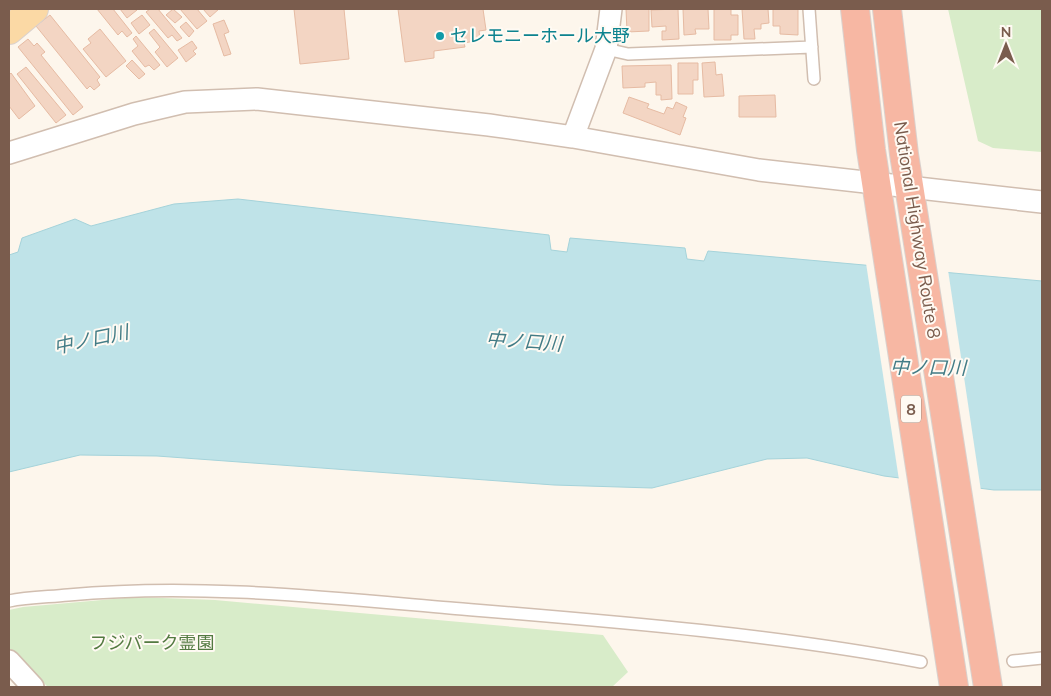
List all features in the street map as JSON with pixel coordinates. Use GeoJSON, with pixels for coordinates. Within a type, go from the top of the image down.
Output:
{"type":"FeatureCollection","features":[{"type":"Feature","properties":{"kind":"highway","name":"National Highway Route 8"},"geometry":{"type":"LineString","coordinates":[[855,9],[871,150],[954,687]]}},
{"type":"Feature","properties":{"kind":"highway","name":"National Highway Route 8"},"geometry":{"type":"LineString","coordinates":[[887,9],[904,154],[988,687]]}},
{"type":"Feature","properties":{"kind":"main road"},"geometry":{"type":"LineString","coordinates":[[9,30],[34,9]]}},
{"type":"Feature","properties":{"kind":"street"},"geometry":{"type":"LineString","coordinates":[[573,137],[606,49],[611,9]]}},
{"type":"Feature","properties":{"kind":"street"},"geometry":{"type":"LineString","coordinates":[[9,152],[134,114],[185,102],[218,99],[257,99],[573,137],[759,170],[1042,202]]}},
{"type":"Feature","properties":{"kind":"street"},"geometry":{"type":"LineString","coordinates":[[9,661],[33,687]]}},
{"type":"Feature","properties":{"kind":"lane"},"geometry":{"type":"LineString","coordinates":[[809,9],[814,79]]}},
{"type":"Feature","properties":{"kind":"lane"},"geometry":{"type":"LineString","coordinates":[[606,49],[628,54],[812,47]]}},
{"type":"Feature","properties":{"kind":"lane"},"geometry":{"type":"LineString","coordinates":[[9,601],[118,590],[229,591],[333,598],[684,629],[860,650],[921,662]]}},
{"type":"Feature","properties":{"kind":"lane"},"geometry":{"type":"LineString","coordinates":[[1013,661],[1042,658]]}},
{"type":"Feature","properties":{"kind":"green space"},"geometry":{"type":"Polygon","coordinates":[[[948,9],[1042,9],[1042,152],[993,148],[978,141],[948,9]]]}},
{"type":"Feature","properties":{"kind":"green space","name":"フジパーク霊園"},"geometry":{"type":"Polygon","coordinates":[[[136,597],[215,600],[603,635],[628,672],[612,687],[48,687],[9,650],[9,610],[23,607],[136,597]]]}},
{"type":"Feature","properties":{"kind":"water","name":"中ノ口川"},"geometry":{"type":"Polygon","coordinates":[[[238,199],[549,235],[551,250],[567,252],[570,238],[685,248],[687,259],[704,261],[708,251],[1042,281],[1042,490],[994,490],[884,476],[807,458],[767,459],[652,488],[554,485],[157,456],[80,455],[9,472],[9,255],[18,252],[22,238],[75,219],[91,226],[174,204],[238,199]]]}},
{"type":"Feature","properties":{"kind":"pier"},"geometry":{"type":"Polygon","coordinates":[[[866,263],[948,270],[981,491],[899,480],[866,263]]]}},
{"type":"Feature","properties":{"kind":"building"},"geometry":{"type":"Polygon","coordinates":[[[97,9],[113,9],[132,33],[127,37],[122,31],[118,35],[97,9]]]}},
{"type":"Feature","properties":{"kind":"building"},"geometry":{"type":"Polygon","coordinates":[[[120,9],[136,9],[137,10],[127,18],[120,9]]]}},
{"type":"Feature","properties":{"kind":"building"},"geometry":{"type":"Polygon","coordinates":[[[150,9],[158,9],[182,38],[177,41],[172,35],[168,38],[146,12],[150,9]]]}},
{"type":"Feature","properties":{"kind":"building"},"geometry":{"type":"Polygon","coordinates":[[[173,9],[182,17],[175,23],[166,15],[173,9]]]}},
{"type":"Feature","properties":{"kind":"building"},"geometry":{"type":"Polygon","coordinates":[[[180,9],[197,9],[207,21],[197,29],[180,9]]]}},
{"type":"Feature","properties":{"kind":"building"},"geometry":{"type":"Polygon","coordinates":[[[203,9],[219,9],[210,17],[203,9]]]}},
{"type":"Feature","properties":{"kind":"building"},"geometry":{"type":"Polygon","coordinates":[[[294,9],[344,9],[349,59],[300,64],[294,9]]]}},
{"type":"Feature","properties":{"kind":"building","name":"セレモニーホール大野"},"geometry":{"type":"Polygon","coordinates":[[[398,9],[483,9],[486,30],[479,31],[480,40],[464,43],[465,47],[434,51],[434,58],[405,62],[398,9]]]}},
{"type":"Feature","properties":{"kind":"building"},"geometry":{"type":"Polygon","coordinates":[[[626,9],[649,9],[649,31],[627,32],[626,9]]]}},
{"type":"Feature","properties":{"kind":"building"},"geometry":{"type":"Polygon","coordinates":[[[678,9],[679,39],[662,40],[662,31],[666,31],[666,26],[652,27],[651,10],[678,9]]]}},
{"type":"Feature","properties":{"kind":"building"},"geometry":{"type":"Polygon","coordinates":[[[683,9],[708,9],[709,29],[695,29],[696,34],[684,35],[683,9]]]}},
{"type":"Feature","properties":{"kind":"building"},"geometry":{"type":"Polygon","coordinates":[[[714,9],[731,9],[731,15],[738,15],[738,35],[731,35],[731,40],[714,40],[714,9]]]}},
{"type":"Feature","properties":{"kind":"building"},"geometry":{"type":"Polygon","coordinates":[[[742,9],[768,9],[769,23],[761,24],[761,29],[754,29],[755,39],[744,39],[742,9]]]}},
{"type":"Feature","properties":{"kind":"building"},"geometry":{"type":"Polygon","coordinates":[[[773,9],[798,9],[798,35],[780,34],[780,26],[773,26],[773,9]]]}},
{"type":"Feature","properties":{"kind":"building"},"geometry":{"type":"Polygon","coordinates":[[[50,15],[100,77],[97,80],[100,85],[94,90],[90,86],[87,89],[36,26],[50,15]]]}},
{"type":"Feature","properties":{"kind":"building"},"geometry":{"type":"Polygon","coordinates":[[[142,15],[150,25],[139,34],[131,23],[142,15]]]}},
{"type":"Feature","properties":{"kind":"building"},"geometry":{"type":"Polygon","coordinates":[[[224,20],[229,32],[224,34],[231,54],[224,56],[213,24],[224,20]]]}},
{"type":"Feature","properties":{"kind":"building"},"geometry":{"type":"Polygon","coordinates":[[[186,22],[194,31],[189,37],[180,27],[186,22]]]}},
{"type":"Feature","properties":{"kind":"building"},"geometry":{"type":"Polygon","coordinates":[[[100,29],[126,61],[106,77],[83,49],[91,43],[88,39],[100,29]]]}},
{"type":"Feature","properties":{"kind":"building"},"geometry":{"type":"Polygon","coordinates":[[[154,29],[178,58],[167,67],[155,52],[160,47],[149,33],[154,29]]]}},
{"type":"Feature","properties":{"kind":"building"},"geometry":{"type":"Polygon","coordinates":[[[136,36],[160,65],[154,70],[149,65],[145,67],[132,51],[138,46],[133,39],[136,36]]]}},
{"type":"Feature","properties":{"kind":"building"},"geometry":{"type":"Polygon","coordinates":[[[28,39],[34,46],[37,43],[45,52],[41,55],[83,107],[73,115],[18,47],[28,39]]]}},
{"type":"Feature","properties":{"kind":"building"},"geometry":{"type":"Polygon","coordinates":[[[192,41],[197,48],[193,51],[196,54],[186,62],[178,50],[192,41]]]}},
{"type":"Feature","properties":{"kind":"building"},"geometry":{"type":"Polygon","coordinates":[[[132,60],[145,74],[139,79],[126,66],[132,60]]]}},
{"type":"Feature","properties":{"kind":"building"},"geometry":{"type":"Polygon","coordinates":[[[715,62],[716,75],[722,74],[724,96],[704,97],[702,63],[715,62]]]}},
{"type":"Feature","properties":{"kind":"building"},"geometry":{"type":"Polygon","coordinates":[[[678,63],[698,63],[698,80],[693,80],[693,94],[678,94],[678,63]]]}},
{"type":"Feature","properties":{"kind":"building"},"geometry":{"type":"Polygon","coordinates":[[[671,65],[672,99],[661,100],[661,95],[656,95],[656,82],[645,83],[645,87],[623,88],[622,66],[671,65]]]}},
{"type":"Feature","properties":{"kind":"building"},"geometry":{"type":"Polygon","coordinates":[[[26,67],[66,115],[56,123],[17,74],[26,67]]]}},
{"type":"Feature","properties":{"kind":"building"},"geometry":{"type":"Polygon","coordinates":[[[11,73],[35,106],[19,119],[9,106],[9,75],[11,73]]]}},
{"type":"Feature","properties":{"kind":"building"},"geometry":{"type":"Polygon","coordinates":[[[775,95],[776,117],[739,117],[739,96],[775,95]]]}},
{"type":"Feature","properties":{"kind":"building"},"geometry":{"type":"Polygon","coordinates":[[[629,97],[649,104],[647,108],[664,114],[667,107],[673,109],[676,102],[687,107],[683,117],[686,118],[680,135],[623,113],[629,97]]]}},
{"type":"Feature","properties":{"kind":"place","name":"セレモニーホール大野"},"geometry":{"type":"Point","coordinates":[440,36]}}]}
